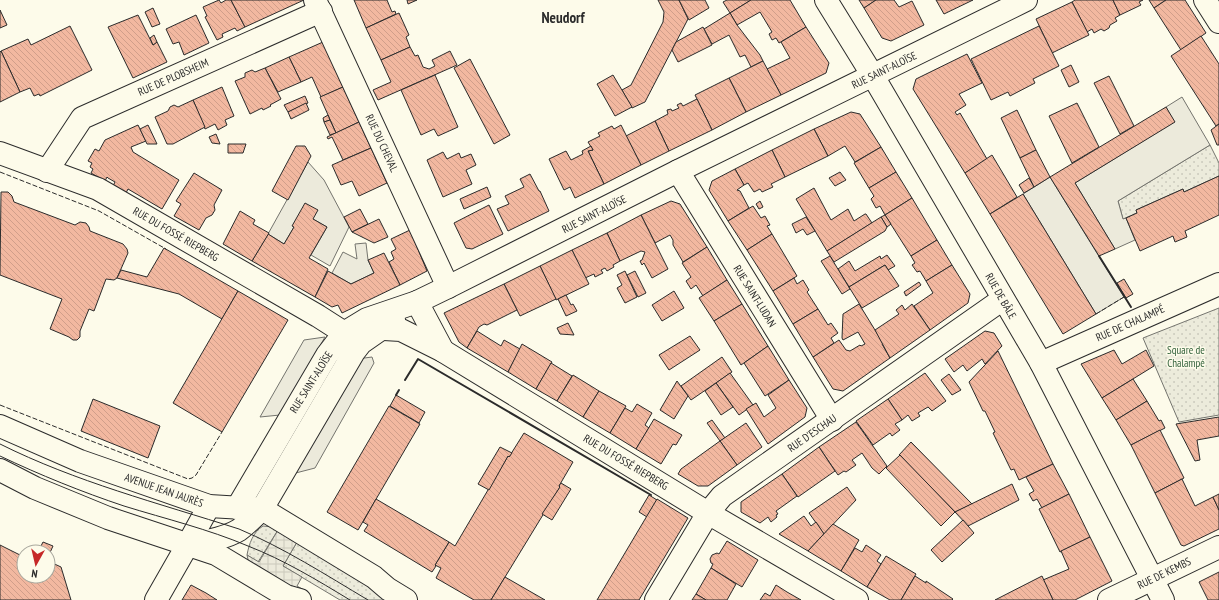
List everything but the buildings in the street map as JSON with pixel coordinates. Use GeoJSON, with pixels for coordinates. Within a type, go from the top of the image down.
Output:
{"type":"FeatureCollection","features":[{"type":"Feature","properties":{"kind":"street","name":"RUE DE BÂLE"},"geometry":{"type":"LineString","coordinates":[[826,0],[873,76],[1041,363],[1163,600]]}},
{"type":"Feature","properties":{"kind":"street","name":"RUE SAINT-ALOÏSE"},"geometry":{"type":"LineString","coordinates":[[188,544],[212,540],[231,534],[249,522],[262,509],[367,319],[417,302],[448,287],[678,171],[1026,0]]}},
{"type":"Feature","properties":{"kind":"street"},"geometry":{"type":"LineString","coordinates":[[1205,0],[1219,22]]}},
{"type":"Feature","properties":{"kind":"street","name":"RUE DE PLOBSHEIM"},"geometry":{"type":"LineString","coordinates":[[48,171],[82,118],[318,6]]}},
{"type":"Feature","properties":{"kind":"street","name":"RUE DU CHEVAL"},"geometry":{"type":"LineString","coordinates":[[318,6],[448,287]]}},
{"type":"Feature","properties":{"kind":"street","name":"RUE DU FOSSÉ RIEPBERG"},"geometry":{"type":"LineString","coordinates":[[0,153],[98,189],[318,316],[353,343]]}},
{"type":"Feature","properties":{"kind":"street","name":"RUE SAINT-LUDAN"},"geometry":{"type":"LineString","coordinates":[[678,171],[832,420]]}},
{"type":"Feature","properties":{"kind":"street","name":"RUE DE CHALAMPÉ"},"geometry":{"type":"LineString","coordinates":[[1041,363],[1219,284]]}},
{"type":"Feature","properties":{"kind":"street","name":"RUE D'ESCHAU"},"geometry":{"type":"LineString","coordinates":[[656,600],[708,513],[722,496],[1003,299]]}},
{"type":"Feature","properties":{"kind":"street"},"geometry":{"type":"LineString","coordinates":[[353,343],[384,329],[417,302],[443,351]]}},
{"type":"Feature","properties":{"kind":"street","name":"RUE DU FOSSÉ RIEPBERG"},"geometry":{"type":"LineString","coordinates":[[384,329],[401,330],[443,351],[708,513],[857,600]]}},
{"type":"Feature","properties":{"kind":"street","name":"RUE SAINT-ALOÏSE"},"geometry":{"type":"LineString","coordinates":[[237,508],[327,355],[353,343]]}},
{"type":"Feature","properties":{"kind":"street","name":"AVENUE JEAN JAURÈS"},"geometry":{"type":"LineString","coordinates":[[0,426],[80,461],[209,506],[262,509],[374,576],[388,589],[406,600]]}},
{"type":"Feature","properties":{"kind":"street"},"geometry":{"type":"LineString","coordinates":[[0,470],[35,488],[108,518],[216,554],[286,596],[300,600]]}},
{"type":"Feature","properties":{"kind":"street"},"geometry":{"type":"LineString","coordinates":[[156,600],[209,506]]}},
{"type":"Feature","properties":{"kind":"street","name":"RUE DE KEMBS"},"geometry":{"type":"LineString","coordinates":[[1110,600],[1219,547]]}},
{"type":"Feature","properties":{"kind":"green space"},"geometry":{"type":"Polygon","coordinates":[[[1210,145],[1219,163],[1219,176],[1184,192],[1183,189],[1136,210],[1137,213],[1123,219],[1118,201],[1210,145]]]}},
{"type":"Feature","properties":{"kind":"green space","name":"Square de Chalampé"},"geometry":{"type":"Polygon","coordinates":[[[1219,308],[1219,415],[1179,422],[1143,338],[1219,308]]]}},
{"type":"Feature","properties":{"kind":"green space"},"geometry":{"type":"Polygon","coordinates":[[[263,526],[273,527],[278,530],[258,562],[247,555],[252,539],[263,526]]]}},
{"type":"Feature","properties":{"kind":"green space"},"geometry":{"type":"Polygon","coordinates":[[[297,542],[395,600],[340,600],[283,566],[297,542]]]}},
{"type":"Feature","properties":{"kind":"shaded area"},"geometry":{"type":"Polygon","coordinates":[[[1182,97],[1210,145],[1118,201],[1123,219],[1126,218],[1135,240],[1115,249],[1075,183],[1174,122],[1166,107],[1182,97]]]}},
{"type":"Feature","properties":{"kind":"shaded area"},"geometry":{"type":"Polygon","coordinates":[[[308,162],[324,180],[349,227],[330,266],[311,255],[327,227],[313,219],[294,227],[284,244],[268,234],[308,162]]]}},
{"type":"Feature","properties":{"kind":"shaded area"},"geometry":{"type":"Polygon","coordinates":[[[1050,177],[1124,297],[1096,314],[1023,194],[1050,177]]]}},
{"type":"Feature","properties":{"kind":"shaded area"},"geometry":{"type":"Polygon","coordinates":[[[366,243],[368,260],[374,273],[351,284],[332,273],[343,252],[357,259],[355,244],[366,243]]]}},
{"type":"Feature","properties":{"kind":"shaded area"},"geometry":{"type":"Polygon","coordinates":[[[325,337],[280,415],[260,417],[304,340],[325,337]]]}},
{"type":"Feature","properties":{"kind":"shaded area"},"geometry":{"type":"Polygon","coordinates":[[[372,357],[374,363],[315,468],[288,475],[357,359],[372,357]]]}},
{"type":"Feature","properties":{"kind":"shaded area"},"geometry":{"type":"Polygon","coordinates":[[[278,530],[297,542],[283,566],[302,577],[297,586],[304,590],[289,591],[249,564],[247,555],[259,562],[278,530]]]}},
{"type":"Feature","properties":{"kind":"tram line"},"geometry":{"type":"LineString","coordinates":[[0,444],[58,470],[88,481],[239,529],[256,536],[289,553],[368,600]]}},
{"type":"Feature","properties":{"kind":"tram line"},"geometry":{"type":"LineString","coordinates":[[0,456],[93,495],[124,506],[202,529],[248,546],[287,564],[350,600]]}},
{"type":"Feature","properties":{"kind":"fence"},"geometry":{"type":"LineString","coordinates":[[0,172],[99,211],[166,249]]}},
{"type":"Feature","properties":{"kind":"fence"},"geometry":{"type":"LineString","coordinates":[[1096,314],[1124,297]]}},
{"type":"Feature","properties":{"kind":"fence"},"geometry":{"type":"LineString","coordinates":[[0,405],[188,479],[196,475],[222,432]]}},
{"type":"Feature","properties":{"kind":"wall"},"geometry":{"type":"LineString","coordinates":[[1099,256],[1131,307]]}},
{"type":"Feature","properties":{"kind":"wall"},"geometry":{"type":"LineString","coordinates":[[405,380],[418,359],[651,495]]}},
{"type":"Feature","properties":{"kind":"wall"},"geometry":{"type":"LineString","coordinates":[[396,395],[399,390]]}},
{"type":"Feature","properties":{"kind":"district","name":"Neudorf"},"geometry":{"type":"Point","coordinates":[563,18]}}]}
